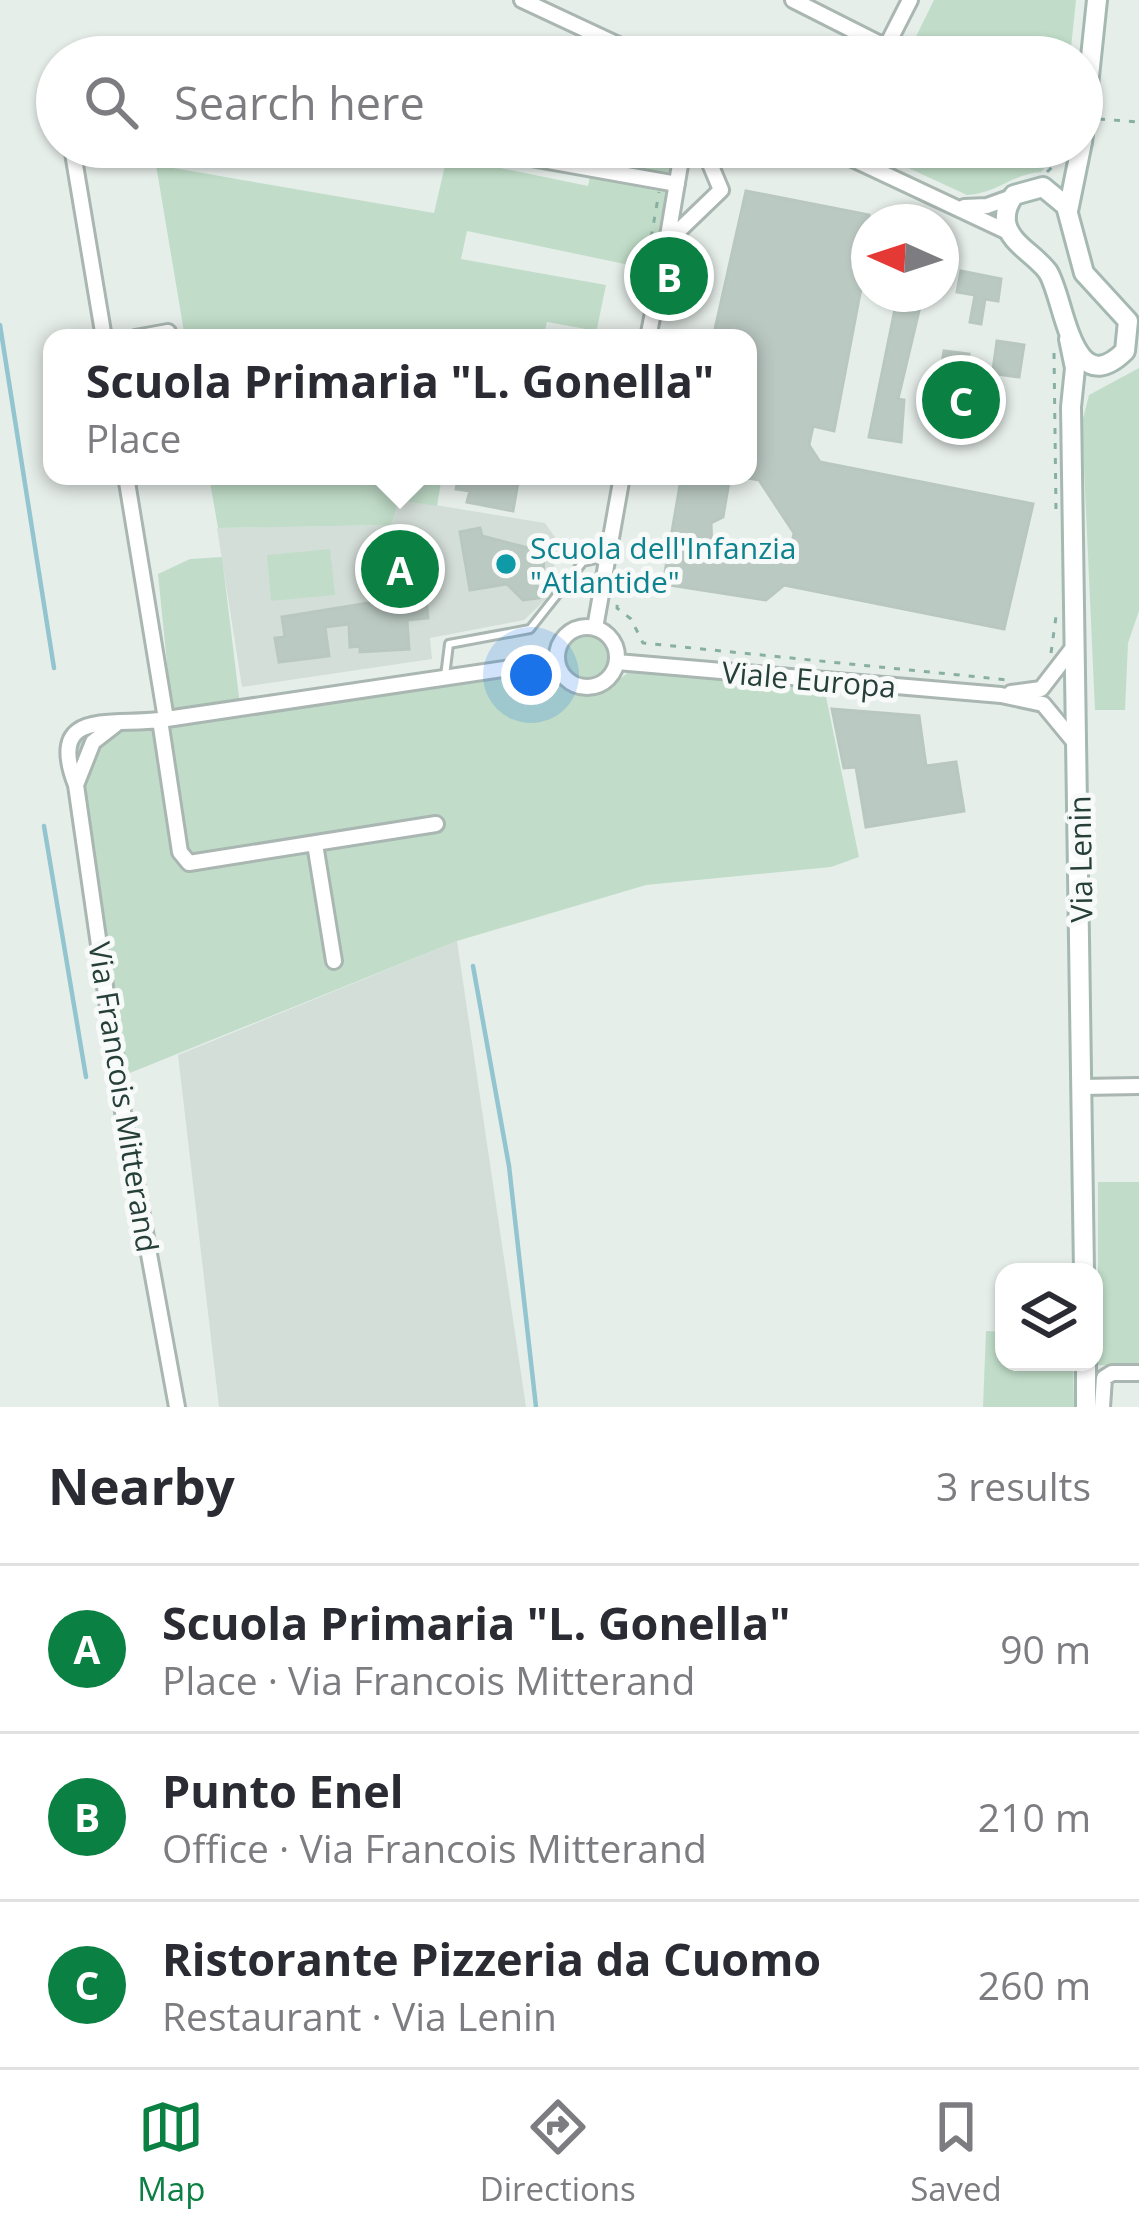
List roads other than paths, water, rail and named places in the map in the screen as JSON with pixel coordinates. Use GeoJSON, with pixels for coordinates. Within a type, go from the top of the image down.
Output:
{"type":"FeatureCollection","features":[{"type":"Feature","properties":{"kind":"main road"},"geometry":{"type":"LineString","coordinates":[[1094,36],[1097,0]]}},
{"type":"Feature","properties":{"kind":"main road"},"geometry":{"type":"LineString","coordinates":[[1010,233],[1006,213],[1029,186],[1065,168]]}},
{"type":"Feature","properties":{"kind":"main road"},"geometry":{"type":"LineString","coordinates":[[1068,216],[1077,168]]}},
{"type":"Feature","properties":{"kind":"main road"},"geometry":{"type":"LineString","coordinates":[[1029,186],[1060,197],[1084,273],[1133,323]]}},
{"type":"Feature","properties":{"kind":"main road","name":"Via Lenin"},"geometry":{"type":"LineString","coordinates":[[1010,233],[1048,273],[1062,302],[1061,342],[1075,368],[1084,1263]]}},
{"type":"Feature","properties":{"kind":"main road","name":"Via Lenin"},"geometry":{"type":"LineString","coordinates":[[1073,446],[1083,384],[1129,342],[1133,323]]}},
{"type":"Feature","properties":{"kind":"main road"},"geometry":{"type":"LineString","coordinates":[[1061,342],[1088,362],[1113,360]]}},
{"type":"Feature","properties":{"kind":"main road"},"geometry":{"type":"LineString","coordinates":[[1085,1371],[1086,1407]]}},
{"type":"Feature","properties":{"kind":"street"},"geometry":{"type":"LineString","coordinates":[[522,0],[599,36]]}},
{"type":"Feature","properties":{"kind":"street"},"geometry":{"type":"LineString","coordinates":[[793,0],[856,36]]}},
{"type":"Feature","properties":{"kind":"street"},"geometry":{"type":"LineString","coordinates":[[892,36],[910,0]]}},
{"type":"Feature","properties":{"kind":"street"},"geometry":{"type":"LineString","coordinates":[[76,168],[102,329]]}},
{"type":"Feature","properties":{"kind":"street"},"geometry":{"type":"LineString","coordinates":[[576,168],[671,187]]}},
{"type":"Feature","properties":{"kind":"street"},"geometry":{"type":"LineString","coordinates":[[650,329],[677,168]]}},
{"type":"Feature","properties":{"kind":"street"},"geometry":{"type":"LineString","coordinates":[[667,242],[688,218],[710,206],[721,190],[712,168]]}},
{"type":"Feature","properties":{"kind":"street"},"geometry":{"type":"LineString","coordinates":[[876,168],[953,204]]}},
{"type":"Feature","properties":{"kind":"street"},"geometry":{"type":"LineString","coordinates":[[959,207],[987,206],[1029,186]]}},
{"type":"Feature","properties":{"kind":"street"},"geometry":{"type":"LineString","coordinates":[[671,187],[688,218]]}},
{"type":"Feature","properties":{"kind":"street"},"geometry":{"type":"LineString","coordinates":[[959,207],[1010,233]]}},
{"type":"Feature","properties":{"kind":"street"},"geometry":{"type":"LineString","coordinates":[[1113,360],[1139,351]]}},
{"type":"Feature","properties":{"kind":"street"},"geometry":{"type":"LineString","coordinates":[[127,485],[184,861],[436,824]]}},
{"type":"Feature","properties":{"kind":"street"},"geometry":{"type":"LineString","coordinates":[[595,628],[620,485]]}},
{"type":"Feature","properties":{"kind":"street"},"geometry":{"type":"LineString","coordinates":[[595,628],[614,645],[616,662],[608,679],[591,687],[565,678],[557,661],[567,634],[595,628]]}},
{"type":"Feature","properties":{"kind":"street"},"geometry":{"type":"LineString","coordinates":[[1042,696],[1077,641]]}},
{"type":"Feature","properties":{"kind":"street"},"geometry":{"type":"LineString","coordinates":[[163,719],[557,661]]}},
{"type":"Feature","properties":{"kind":"street","name":"Viale Europa"},"geometry":{"type":"LineString","coordinates":[[616,662],[1042,696]]}},
{"type":"Feature","properties":{"kind":"street"},"geometry":{"type":"LineString","coordinates":[[1042,696],[1078,698]]}},
{"type":"Feature","properties":{"kind":"street"},"geometry":{"type":"LineString","coordinates":[[1042,696],[1078,747]]}},
{"type":"Feature","properties":{"kind":"street","name":"Via Francois Mitterand"},"geometry":{"type":"LineString","coordinates":[[163,719],[115,725],[88,751],[76,785],[123,1112],[177,1407]]}},
{"type":"Feature","properties":{"kind":"street"},"geometry":{"type":"LineString","coordinates":[[315,844],[334,961]]}},
{"type":"Feature","properties":{"kind":"street"},"geometry":{"type":"LineString","coordinates":[[1082,1087],[1139,1086]]}},
{"type":"Feature","properties":{"kind":"street"},"geometry":{"type":"LineString","coordinates":[[1102,1407],[1104,1378],[1139,1373]]}},
{"type":"Feature","properties":{"kind":"lane"},"geometry":{"type":"LineString","coordinates":[[445,676],[449,644],[530,629],[584,562],[605,564]]}},
{"type":"Feature","properties":{"kind":"waterway"},"geometry":{"type":"LineString","coordinates":[[0,325],[54,668]]}},
{"type":"Feature","properties":{"kind":"waterway"},"geometry":{"type":"LineString","coordinates":[[44,826],[86,1077]]}},
{"type":"Feature","properties":{"kind":"waterway"},"geometry":{"type":"LineString","coordinates":[[473,966],[509,1166],[536,1407]]}},
{"type":"Feature","properties":{"kind":"place","name":"Punto Enel"},"geometry":{"type":"Point","coordinates":[669,276]}},
{"type":"Feature","properties":{"kind":"place","name":"Ristorante Pizzeria da Cuomo"},"geometry":{"type":"Point","coordinates":[961,400]}},
{"type":"Feature","properties":{"kind":"place","name":"Scuola dell'Infanzia \"Atlantide\""},"geometry":{"type":"Point","coordinates":[506,564]}},
{"type":"Feature","properties":{"kind":"place","name":"Scuola Primaria \"L. Gonella\""},"geometry":{"type":"Point","coordinates":[400,569]}}]}
